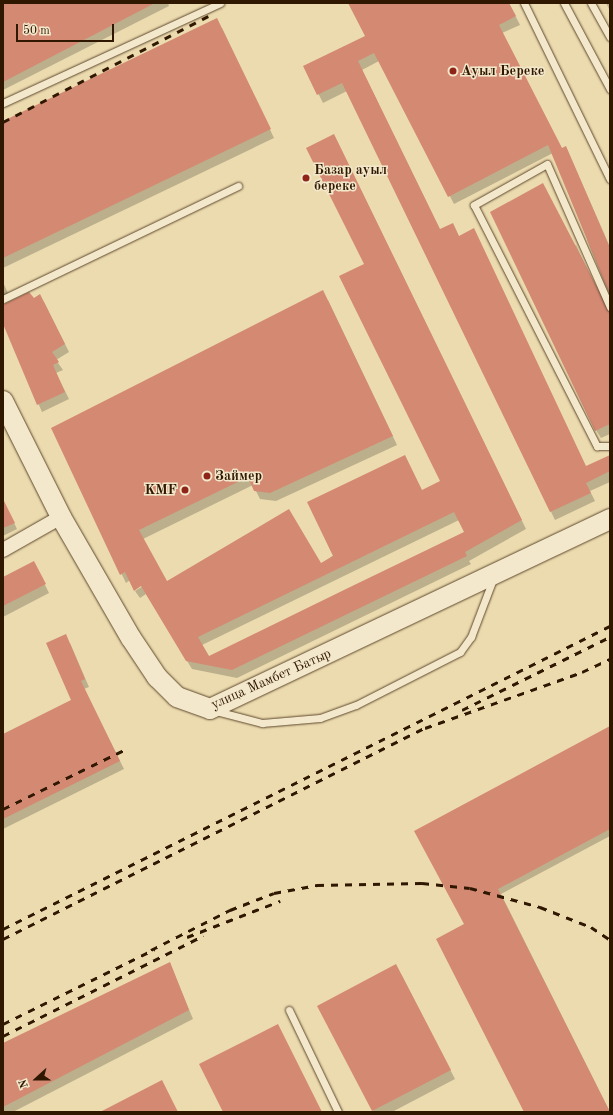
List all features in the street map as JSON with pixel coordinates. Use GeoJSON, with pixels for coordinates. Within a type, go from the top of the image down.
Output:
{"type":"FeatureCollection","features":[{"type":"Feature","properties":{"kind":"main road","name":"улица Мамбет Батыр"},"geometry":{"type":"LineString","coordinates":[[3,401],[61,517],[157,677],[177,697],[210,710],[610,519]]}},
{"type":"Feature","properties":{"kind":"street"},"geometry":{"type":"LineString","coordinates":[[3,550],[61,517]]}},
{"type":"Feature","properties":{"kind":"lane"},"geometry":{"type":"LineString","coordinates":[[3,103],[220,3]]}},
{"type":"Feature","properties":{"kind":"lane"},"geometry":{"type":"LineString","coordinates":[[524,3],[610,179]]}},
{"type":"Feature","properties":{"kind":"lane"},"geometry":{"type":"LineString","coordinates":[[564,3],[610,89]]}},
{"type":"Feature","properties":{"kind":"lane"},"geometry":{"type":"LineString","coordinates":[[591,3],[610,38]]}},
{"type":"Feature","properties":{"kind":"lane"},"geometry":{"type":"LineString","coordinates":[[610,306],[546,164],[474,205],[597,446],[610,446]]}},
{"type":"Feature","properties":{"kind":"lane"},"geometry":{"type":"LineString","coordinates":[[3,299],[238,186]]}},
{"type":"Feature","properties":{"kind":"lane"},"geometry":{"type":"LineString","coordinates":[[210,710],[262,723],[320,718],[356,705],[460,652],[471,637],[495,573]]}},
{"type":"Feature","properties":{"kind":"lane"},"geometry":{"type":"LineString","coordinates":[[289,1010],[338,1112]]}},
{"type":"Feature","properties":{"kind":"building"},"geometry":{"type":"Polygon","coordinates":[[[3,3],[155,3],[3,82],[3,3]]]}},
{"type":"Feature","properties":{"kind":"building"},"geometry":{"type":"Polygon","coordinates":[[[348,3],[509,3],[516,16],[499,25],[562,148],[566,146],[610,248],[610,295],[548,145],[448,197],[374,53],[358,61],[440,229],[453,223],[459,236],[474,228],[586,466],[610,455],[610,471],[586,483],[591,493],[550,512],[342,83],[317,95],[303,66],[365,36],[348,3]]]}},
{"type":"Feature","properties":{"kind":"building"},"geometry":{"type":"Polygon","coordinates":[[[217,18],[271,129],[3,258],[3,121],[217,18]]]}},
{"type":"Feature","properties":{"kind":"building"},"geometry":{"type":"Polygon","coordinates":[[[334,134],[522,520],[465,552],[467,556],[232,670],[186,661],[141,586],[134,591],[125,572],[120,575],[51,428],[323,290],[393,436],[270,493],[254,491],[248,477],[139,530],[167,581],[289,509],[321,563],[333,556],[307,502],[405,455],[422,490],[440,481],[339,276],[364,264],[306,148],[334,134]],[[454,512],[198,637],[209,656],[464,532],[454,512]]]}},
{"type":"Feature","properties":{"kind":"building"},"geometry":{"type":"Polygon","coordinates":[[[543,183],[610,312],[610,424],[595,431],[490,212],[543,183]]]}},
{"type":"Feature","properties":{"kind":"building"},"geometry":{"type":"Polygon","coordinates":[[[29,292],[34,298],[40,294],[65,344],[52,352],[59,362],[53,365],[65,392],[37,405],[3,324],[4,304],[29,292]]]}},
{"type":"Feature","properties":{"kind":"building"},"geometry":{"type":"Polygon","coordinates":[[[3,499],[15,523],[3,528],[3,499]]]}},
{"type":"Feature","properties":{"kind":"building"},"geometry":{"type":"Polygon","coordinates":[[[34,561],[46,584],[3,606],[3,577],[34,561]]]}},
{"type":"Feature","properties":{"kind":"building"},"geometry":{"type":"Polygon","coordinates":[[[66,634],[85,679],[81,681],[120,761],[3,819],[3,734],[71,700],[46,643],[66,634]]]}},
{"type":"Feature","properties":{"kind":"building"},"geometry":{"type":"Polygon","coordinates":[[[610,726],[610,829],[498,889],[610,1112],[524,1112],[436,939],[464,924],[414,831],[610,726]]]}},
{"type":"Feature","properties":{"kind":"building"},"geometry":{"type":"Polygon","coordinates":[[[170,962],[189,1010],[3,1107],[3,1043],[170,962]]]}},
{"type":"Feature","properties":{"kind":"building"},"geometry":{"type":"Polygon","coordinates":[[[396,964],[451,1070],[372,1111],[317,1006],[396,964]]]}},
{"type":"Feature","properties":{"kind":"building"},"geometry":{"type":"Polygon","coordinates":[[[278,1024],[322,1112],[223,1112],[199,1064],[278,1024]]]}},
{"type":"Feature","properties":{"kind":"building"},"geometry":{"type":"Polygon","coordinates":[[[162,1080],[178,1112],[100,1112],[162,1080]]]}},
{"type":"Feature","properties":{"kind":"railway"},"geometry":{"type":"LineString","coordinates":[[3,122],[210,15]]}},
{"type":"Feature","properties":{"kind":"railway"},"geometry":{"type":"LineString","coordinates":[[3,929],[610,626]]}},
{"type":"Feature","properties":{"kind":"railway"},"geometry":{"type":"LineString","coordinates":[[462,710],[610,637]]}},
{"type":"Feature","properties":{"kind":"railway"},"geometry":{"type":"LineString","coordinates":[[3,939],[425,728],[582,672],[610,659]]}},
{"type":"Feature","properties":{"kind":"railway"},"geometry":{"type":"LineString","coordinates":[[3,809],[124,750]]}},
{"type":"Feature","properties":{"kind":"railway"},"geometry":{"type":"LineString","coordinates":[[151,950],[230,910],[274,893],[317,885],[422,883],[470,888],[540,907],[591,927],[610,940]]}},
{"type":"Feature","properties":{"kind":"railway"},"geometry":{"type":"LineString","coordinates":[[187,937],[280,901]]}},
{"type":"Feature","properties":{"kind":"railway"},"geometry":{"type":"LineString","coordinates":[[3,1036],[203,936]]}},
{"type":"Feature","properties":{"kind":"railway"},"geometry":{"type":"LineString","coordinates":[[3,1024],[155,949]]}},
{"type":"Feature","properties":{"kind":"place","name":"Ауыл Береке"},"geometry":{"type":"Point","coordinates":[453,71]}},
{"type":"Feature","properties":{"kind":"place","name":"Базар ауыл береке"},"geometry":{"type":"Point","coordinates":[306,178]}},
{"type":"Feature","properties":{"kind":"place","name":"Займер"},"geometry":{"type":"Point","coordinates":[207,476]}},
{"type":"Feature","properties":{"kind":"place","name":"KMF"},"geometry":{"type":"Point","coordinates":[185,490]}}]}
